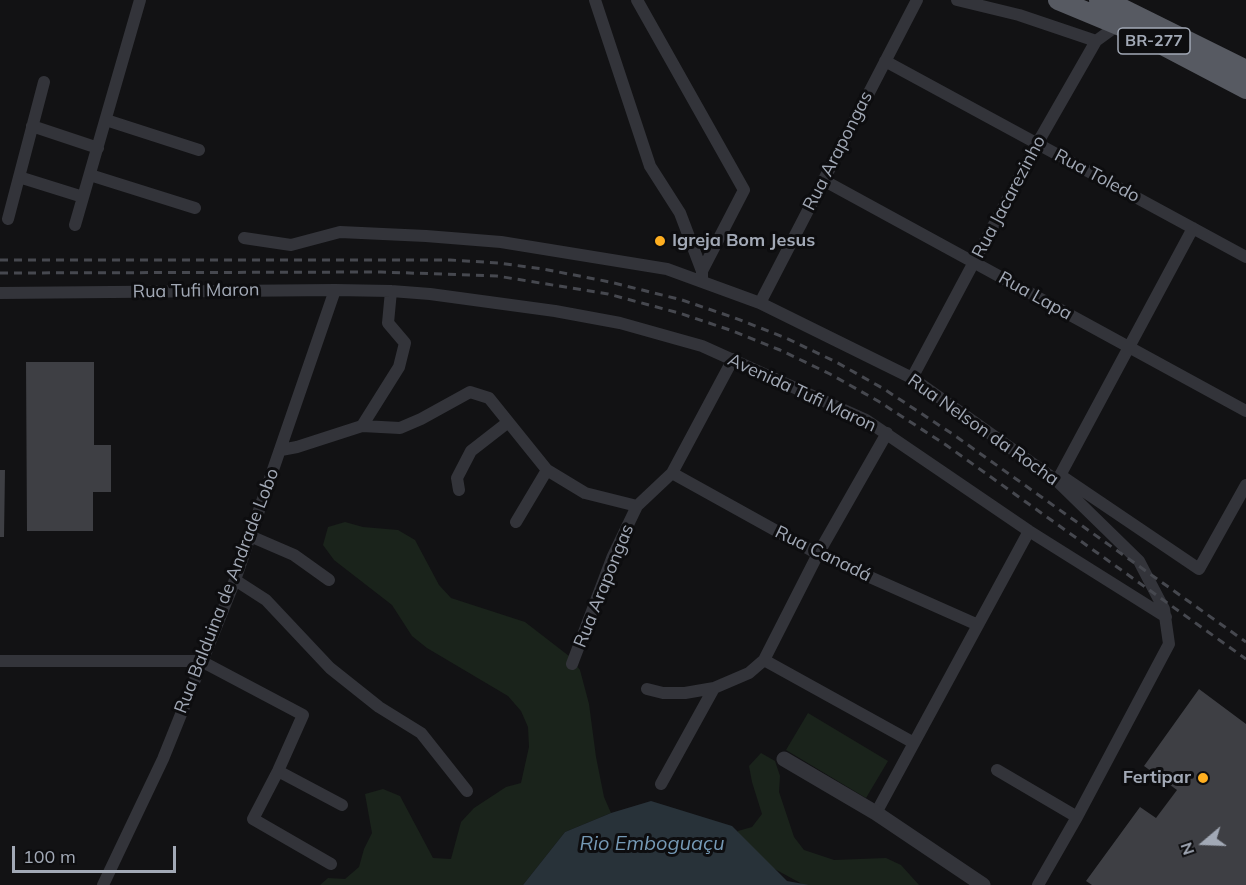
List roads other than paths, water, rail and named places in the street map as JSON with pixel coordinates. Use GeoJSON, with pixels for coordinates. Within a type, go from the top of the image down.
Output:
{"type":"FeatureCollection","features":[{"type":"Feature","properties":{"kind":"highway","name":"BR-277"},"geometry":{"type":"LineString","coordinates":[[1058,0],[1148,37],[1246,89]]}},
{"type":"Feature","properties":{"kind":"highway","name":"BR-277"},"geometry":{"type":"LineString","coordinates":[[1099,0],[1119,7],[1246,70]]}},
{"type":"Feature","properties":{"kind":"street"},"geometry":{"type":"LineString","coordinates":[[75,225],[140,0]]}},
{"type":"Feature","properties":{"kind":"street"},"geometry":{"type":"LineString","coordinates":[[595,0],[651,166],[680,213],[702,276]]}},
{"type":"Feature","properties":{"kind":"street"},"geometry":{"type":"LineString","coordinates":[[637,0],[744,190],[702,276]]}},
{"type":"Feature","properties":{"kind":"street","name":"Rua Arapongas"},"geometry":{"type":"LineString","coordinates":[[760,303],[917,0]]}},
{"type":"Feature","properties":{"kind":"street"},"geometry":{"type":"LineString","coordinates":[[957,0],[1019,15],[1096,41]]}},
{"type":"Feature","properties":{"kind":"street","name":"Rua Jacarezinho"},"geometry":{"type":"LineString","coordinates":[[912,378],[1037,144],[1096,41],[1118,25]]}},
{"type":"Feature","properties":{"kind":"street","name":"Rua Toledo"},"geometry":{"type":"LineString","coordinates":[[885,61],[1246,257]]}},
{"type":"Feature","properties":{"kind":"street"},"geometry":{"type":"LineString","coordinates":[[8,219],[44,82]]}},
{"type":"Feature","properties":{"kind":"street"},"geometry":{"type":"LineString","coordinates":[[106,120],[199,150]]}},
{"type":"Feature","properties":{"kind":"street"},"geometry":{"type":"LineString","coordinates":[[32,126],[98,148]]}},
{"type":"Feature","properties":{"kind":"street"},"geometry":{"type":"LineString","coordinates":[[90,175],[195,208]]}},
{"type":"Feature","properties":{"kind":"street"},"geometry":{"type":"LineString","coordinates":[[19,177],[83,197]]}},
{"type":"Feature","properties":{"kind":"street","name":"Rua Lapa"},"geometry":{"type":"LineString","coordinates":[[823,180],[1246,411]]}},
{"type":"Feature","properties":{"kind":"street"},"geometry":{"type":"LineString","coordinates":[[1193,228],[1059,478],[1199,569],[1246,485]]}},
{"type":"Feature","properties":{"kind":"street","name":"Rua Nelson da Rocha"},"geometry":{"type":"LineString","coordinates":[[244,238],[291,244],[340,232],[501,242],[619,260],[702,276],[912,378],[1059,478],[1139,561],[1165,613]]}},
{"type":"Feature","properties":{"kind":"street","name":"Rua Balduina de Andrade Lobo"},"geometry":{"type":"LineString","coordinates":[[104,885],[163,759],[235,580],[335,290]]}},
{"type":"Feature","properties":{"kind":"street"},"geometry":{"type":"LineString","coordinates":[[363,426],[399,367],[405,344],[388,323],[391,291]]}},
{"type":"Feature","properties":{"kind":"street","name":"Rua Tufi Maron"},"geometry":{"type":"LineString","coordinates":[[0,293],[391,291]]}},
{"type":"Feature","properties":{"kind":"street","name":"Avenida Tufi Maron"},"geometry":{"type":"LineString","coordinates":[[391,291],[544,309],[620,323],[702,346],[866,420],[1029,531],[1165,613]]}},
{"type":"Feature","properties":{"kind":"street","name":"Rua Arapongas"},"geometry":{"type":"LineString","coordinates":[[572,664],[613,556],[637,506],[672,473],[733,359]]}},
{"type":"Feature","properties":{"kind":"street"},"geometry":{"type":"LineString","coordinates":[[281,450],[363,426],[400,428],[470,392],[489,398],[547,470],[585,493],[637,506]]}},
{"type":"Feature","properties":{"kind":"street"},"geometry":{"type":"LineString","coordinates":[[459,490],[457,478],[471,451],[507,423]]}},
{"type":"Feature","properties":{"kind":"street"},"geometry":{"type":"LineString","coordinates":[[647,689],[663,693],[685,693],[714,688],[749,673],[764,660],[818,554],[887,433]]}},
{"type":"Feature","properties":{"kind":"street"},"geometry":{"type":"LineString","coordinates":[[516,522],[547,470]]}},
{"type":"Feature","properties":{"kind":"street","name":"Rua Canadá"},"geometry":{"type":"LineString","coordinates":[[672,473],[818,554],[978,626]]}},
{"type":"Feature","properties":{"kind":"street"},"geometry":{"type":"LineString","coordinates":[[876,813],[1029,531]]}},
{"type":"Feature","properties":{"kind":"street"},"geometry":{"type":"LineString","coordinates":[[250,536],[294,555],[329,580]]}},
{"type":"Feature","properties":{"kind":"street"},"geometry":{"type":"LineString","coordinates":[[235,580],[266,600],[330,668],[379,706],[421,733],[467,791]]}},
{"type":"Feature","properties":{"kind":"street"},"geometry":{"type":"LineString","coordinates":[[1038,885],[1169,644],[1165,613]]}},
{"type":"Feature","properties":{"kind":"street"},"geometry":{"type":"LineString","coordinates":[[764,660],[914,743]]}},
{"type":"Feature","properties":{"kind":"street"},"geometry":{"type":"LineString","coordinates":[[0,661],[201,661],[303,715],[254,819],[331,864]]}},
{"type":"Feature","properties":{"kind":"street"},"geometry":{"type":"LineString","coordinates":[[661,784],[714,688]]}},
{"type":"Feature","properties":{"kind":"street"},"geometry":{"type":"LineString","coordinates":[[784,759],[876,813],[982,885]]}},
{"type":"Feature","properties":{"kind":"street"},"geometry":{"type":"LineString","coordinates":[[997,770],[1077,817]]}},
{"type":"Feature","properties":{"kind":"street"},"geometry":{"type":"LineString","coordinates":[[278,771],[342,805]]}},
{"type":"Feature","properties":{"kind":"water","name":"Rio Emboguaçu"},"geometry":{"type":"Polygon","coordinates":[[[651,801],[732,826],[787,881],[809,885],[523,885],[565,832],[611,813],[651,801]]]}},
{"type":"Feature","properties":{"kind":"railway"},"geometry":{"type":"LineString","coordinates":[[0,260],[450,260],[543,269],[610,282],[682,300],[786,338],[884,389],[954,435],[1246,642]]}},
{"type":"Feature","properties":{"kind":"railway"},"geometry":{"type":"LineString","coordinates":[[0,273],[381,272],[497,276],[608,294],[679,313],[780,350],[878,401],[946,445],[1246,659]]}},
{"type":"Feature","properties":{"kind":"place","name":"Igreja Bom Jesus"},"geometry":{"type":"Point","coordinates":[660,241]}},
{"type":"Feature","properties":{"kind":"place","name":"Fertipar"},"geometry":{"type":"Point","coordinates":[1203,778]}}]}
